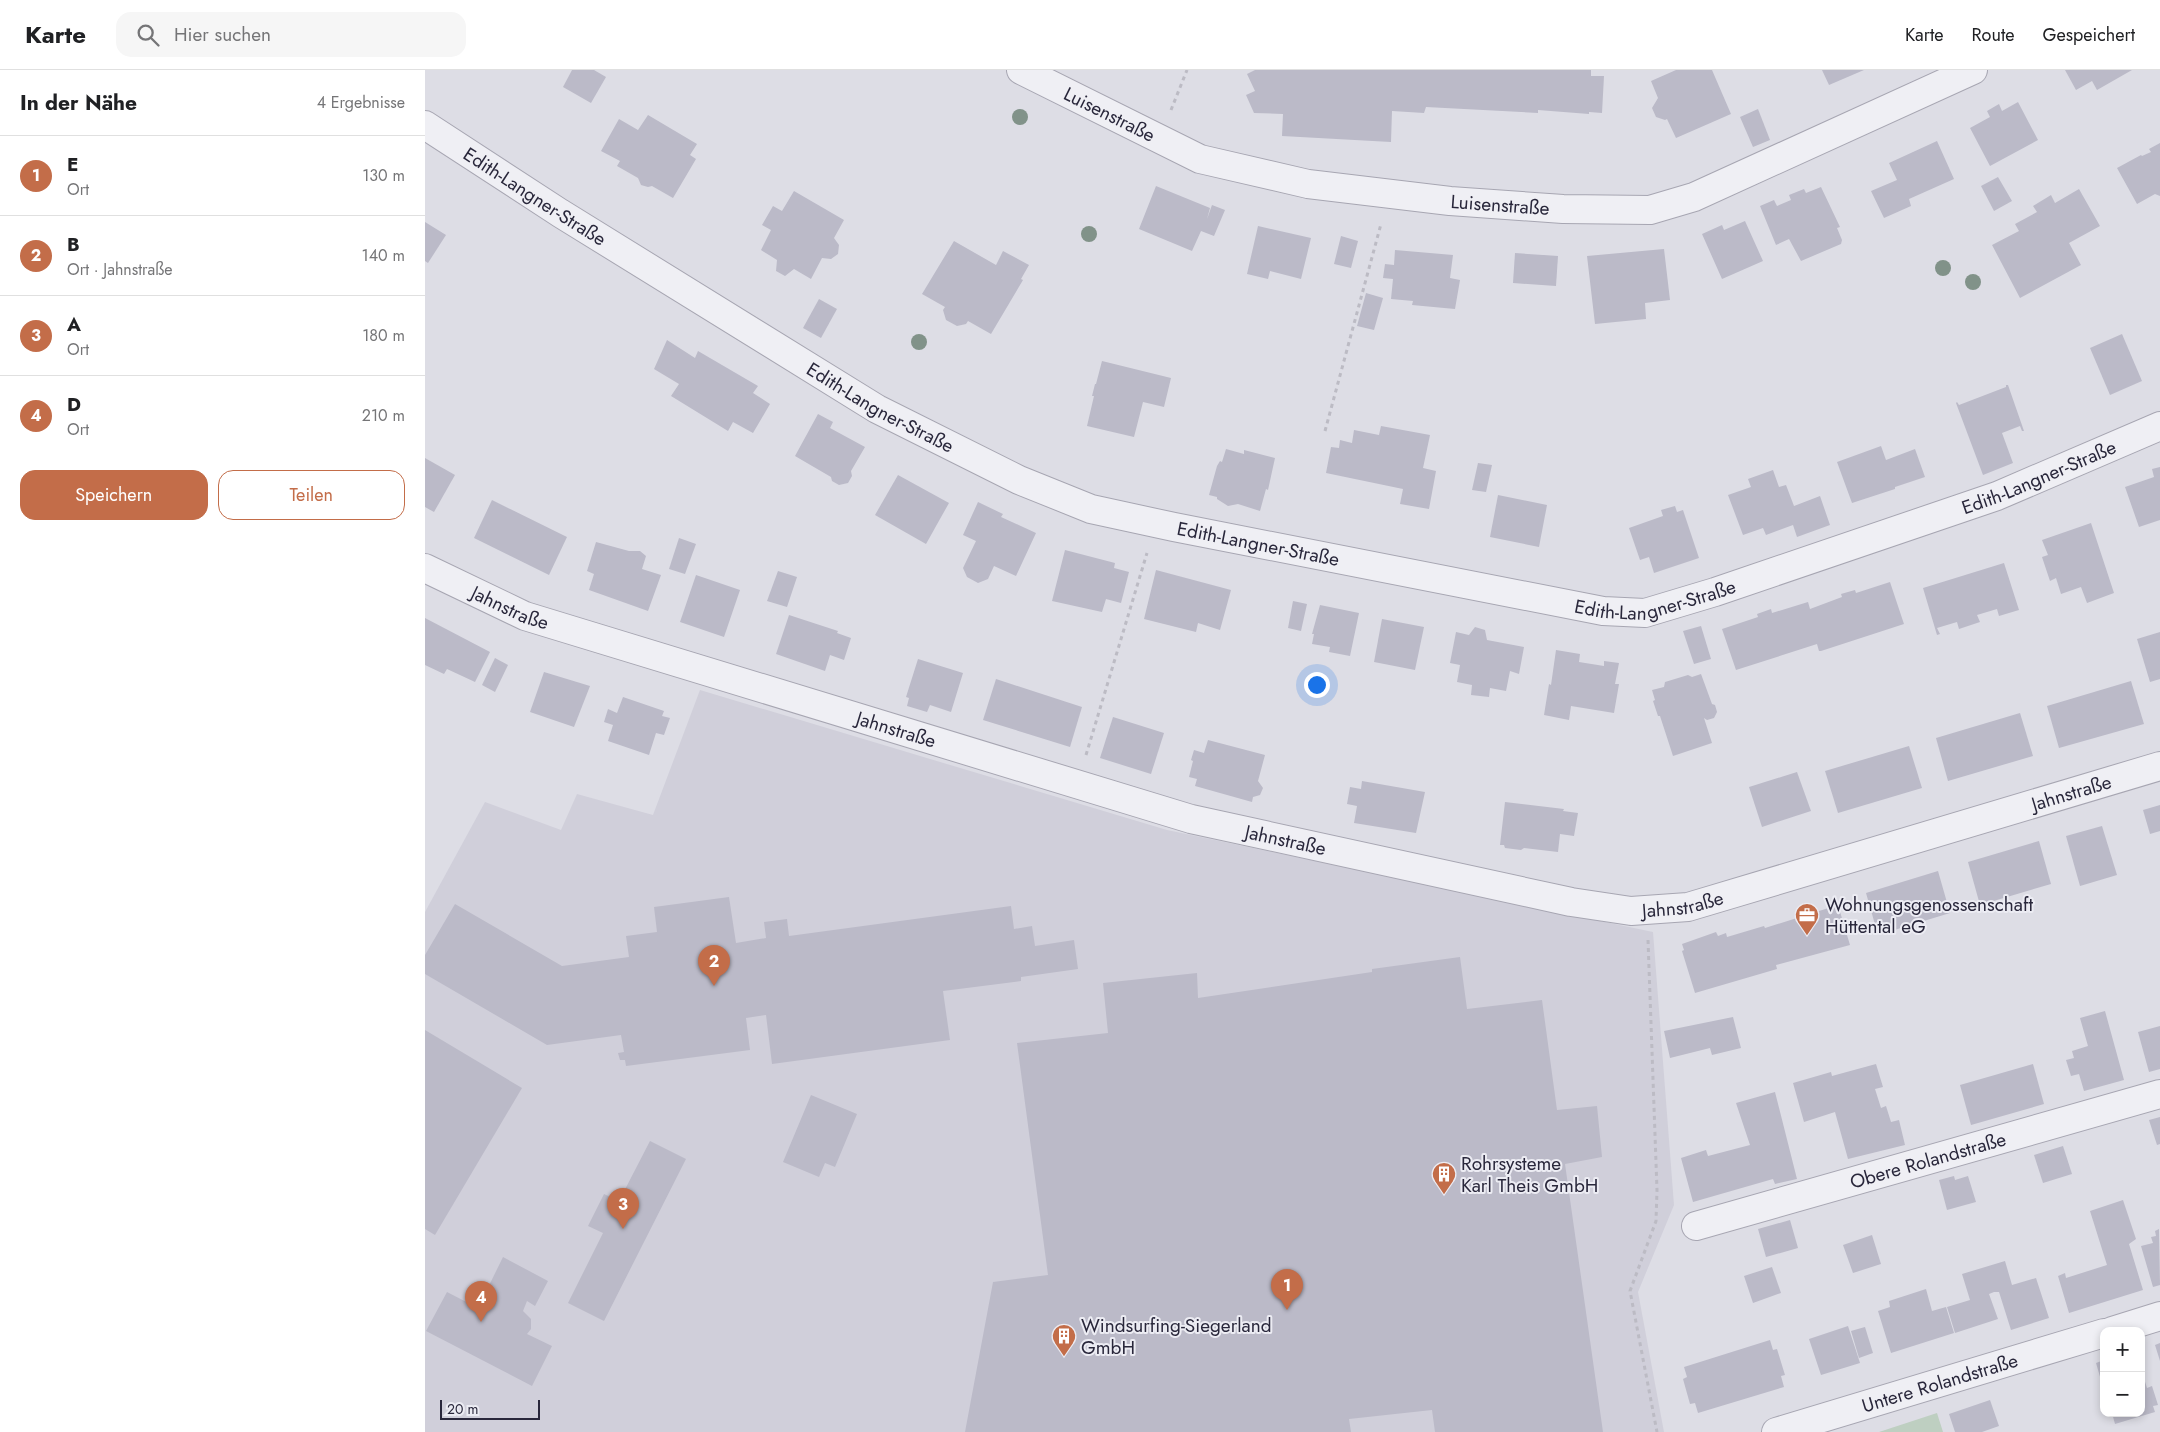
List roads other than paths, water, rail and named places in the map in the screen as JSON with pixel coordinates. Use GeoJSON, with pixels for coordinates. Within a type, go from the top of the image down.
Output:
{"type":"FeatureCollection","features":[{"type":"Feature","properties":{"kind":"street","name":"Luisenstraße"},"geometry":{"type":"LineString","coordinates":[[1021,70],[1200,159],[1308,184],[1389,194],[1563,209],[1650,210],[1694,197],[1973,70]]}},
{"type":"Feature","properties":{"kind":"street","name":"Edith-Langner-Straße"},"geometry":{"type":"LineString","coordinates":[[425,125],[560,213],[877,409],[1019,480],[1091,509],[1603,611],[1645,613],[1725,589],[1997,496],[2160,426]]}},
{"type":"Feature","properties":{"kind":"street","name":"Jahnstraße"},"geometry":{"type":"LineString","coordinates":[[425,568],[525,616],[1191,820],[1571,902],[1631,912],[1688,907],[2160,766]]}},
{"type":"Feature","properties":{"kind":"street","name":"Obere Rolandstraße"},"geometry":{"type":"LineString","coordinates":[[1696,1226],[2160,1094]]}},
{"type":"Feature","properties":{"kind":"street"},"geometry":{"type":"LineString","coordinates":[[2125,1327],[2160,1316]]}},
{"type":"Feature","properties":{"kind":"street","name":"Untere Rolandstraße"},"geometry":{"type":"LineString","coordinates":[[1776,1432],[2100,1334]]}},
{"type":"Feature","properties":{"kind":"place","name":"Wohnungsgenossenschaft Hüttental eG"},"geometry":{"type":"Point","coordinates":[1807,936]}},
{"type":"Feature","properties":{"kind":"place","name":"B"},"geometry":{"type":"Point","coordinates":[714,986]}},
{"type":"Feature","properties":{"kind":"place","name":"Rohrsysteme Karl Theis GmbH"},"geometry":{"type":"Point","coordinates":[1444,1195]}},
{"type":"Feature","properties":{"kind":"place","name":"A"},"geometry":{"type":"Point","coordinates":[623,1229]}},
{"type":"Feature","properties":{"kind":"place","name":"E"},"geometry":{"type":"Point","coordinates":[1287,1310]}},
{"type":"Feature","properties":{"kind":"place","name":"D"},"geometry":{"type":"Point","coordinates":[481,1322]}},
{"type":"Feature","properties":{"kind":"place","name":"Windsurfing-Siegerland GmbH"},"geometry":{"type":"Point","coordinates":[1064,1357]}}]}
